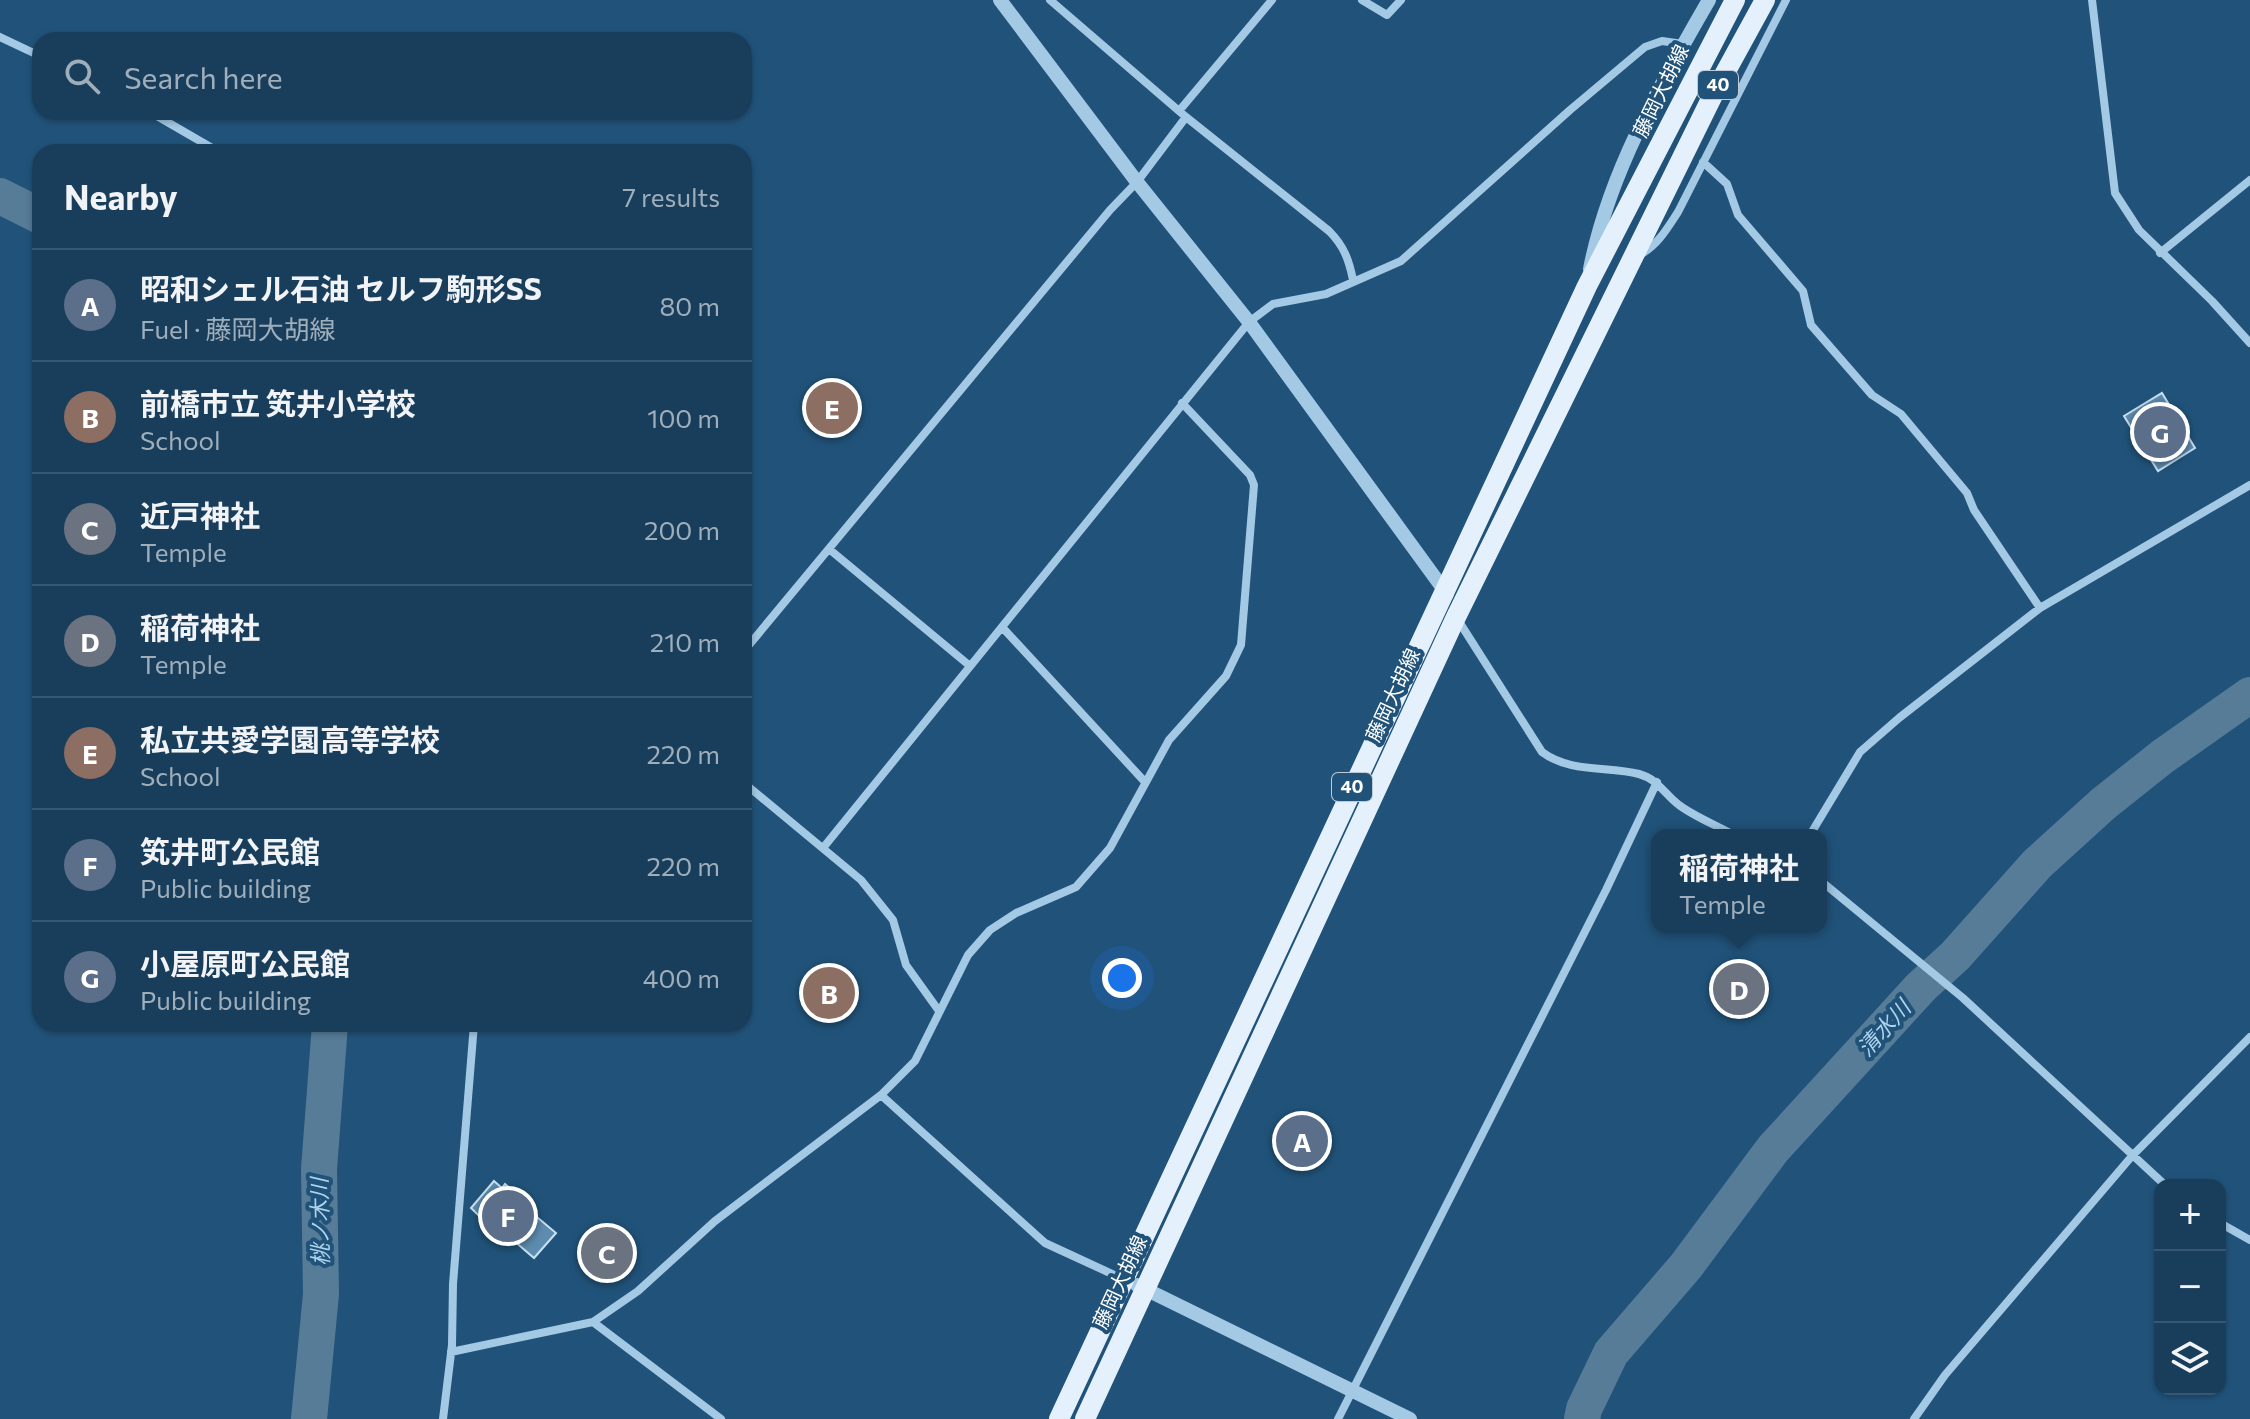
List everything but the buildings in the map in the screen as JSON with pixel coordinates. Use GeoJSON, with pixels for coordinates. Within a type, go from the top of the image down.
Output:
{"type":"FeatureCollection","features":[{"type":"Feature","properties":{"kind":"main road","name":"藤岡大胡線"},"geometry":{"type":"LineString","coordinates":[[1059,1419],[1587,286],[1735,0]]}},
{"type":"Feature","properties":{"kind":"main road","name":"藤岡大胡線"},"geometry":{"type":"LineString","coordinates":[[1085,1419],[1456,617],[1713,95],[1765,0]]}},
{"type":"Feature","properties":{"kind":"street"},"geometry":{"type":"LineString","coordinates":[[1000,0],[1137,182],[1249,322],[1445,588],[1456,617],[1542,752],[1579,767],[1640,774],[1657,782],[1678,804],[1723,829]]}},
{"type":"Feature","properties":{"kind":"street"},"geometry":{"type":"LineString","coordinates":[[1050,0],[1340,242],[1347,254],[1353,280]]}},
{"type":"Feature","properties":{"kind":"street"},"geometry":{"type":"LineString","coordinates":[[752,641],[1110,210],[1137,182],[1183,114],[1272,0]]}},
{"type":"Feature","properties":{"kind":"street"},"geometry":{"type":"LineString","coordinates":[[1362,0],[1387,15],[1401,0]]}},
{"type":"Feature","properties":{"kind":"street"},"geometry":{"type":"LineString","coordinates":[[1587,286],[1598,231],[1615,179],[1683,44],[1709,0]]}},
{"type":"Feature","properties":{"kind":"street"},"geometry":{"type":"LineString","coordinates":[[1631,260],[1648,250],[1664,233],[1786,0]]}},
{"type":"Feature","properties":{"kind":"street"},"geometry":{"type":"LineString","coordinates":[[2092,0],[2115,193],[2139,230],[2250,343]]}},
{"type":"Feature","properties":{"kind":"street"},"geometry":{"type":"LineString","coordinates":[[0,37],[32,52]]}},
{"type":"Feature","properties":{"kind":"street"},"geometry":{"type":"LineString","coordinates":[[823,848],[1249,322],[1273,304],[1326,294],[1401,261],[1645,47],[1662,41],[1683,44]]}},
{"type":"Feature","properties":{"kind":"street"},"geometry":{"type":"LineString","coordinates":[[164,120],[205,144]]}},
{"type":"Feature","properties":{"kind":"street"},"geometry":{"type":"LineString","coordinates":[[1703,162],[1727,184],[1738,215],[1803,291],[1811,325],[1872,395],[1901,414],[1967,493],[1974,510],[2040,608]]}},
{"type":"Feature","properties":{"kind":"street"},"geometry":{"type":"LineString","coordinates":[[2160,253],[2250,180]]}},
{"type":"Feature","properties":{"kind":"street"},"geometry":{"type":"LineString","coordinates":[[451,1352],[593,1322],[638,1291],[715,1221],[881,1095],[915,1061],[968,955],[990,930],[1016,913],[1076,887],[1110,848],[1169,740],[1226,676],[1241,645],[1253,479],[1182,403]]}},
{"type":"Feature","properties":{"kind":"street"},"geometry":{"type":"LineString","coordinates":[[1814,829],[1860,752],[1899,718],[2040,608],[2250,485]]}},
{"type":"Feature","properties":{"kind":"street"},"geometry":{"type":"LineString","coordinates":[[829,549],[970,666]]}},
{"type":"Feature","properties":{"kind":"street"},"geometry":{"type":"LineString","coordinates":[[1002,627],[1145,782]]}},
{"type":"Feature","properties":{"kind":"street"},"geometry":{"type":"LineString","coordinates":[[1338,1419],[1606,890],[1657,782]]}},
{"type":"Feature","properties":{"kind":"street"},"geometry":{"type":"LineString","coordinates":[[752,790],[861,880],[893,920],[906,965],[939,1011]]}},
{"type":"Feature","properties":{"kind":"street"},"geometry":{"type":"LineString","coordinates":[[1827,886],[1963,998],[2158,1179]]}},
{"type":"Feature","properties":{"kind":"street"},"geometry":{"type":"LineString","coordinates":[[443,1419],[451,1352],[454,1269],[473,1032]]}},
{"type":"Feature","properties":{"kind":"street"},"geometry":{"type":"LineString","coordinates":[[1914,1419],[1945,1375],[2132,1156],[2250,1037]]}},
{"type":"Feature","properties":{"kind":"street"},"geometry":{"type":"LineString","coordinates":[[881,1095],[1045,1243],[1144,1288],[1410,1419]]}},
{"type":"Feature","properties":{"kind":"street"},"geometry":{"type":"LineString","coordinates":[[2226,1226],[2250,1240]]}},
{"type":"Feature","properties":{"kind":"street"},"geometry":{"type":"LineString","coordinates":[[593,1322],[721,1419]]}},
{"type":"Feature","properties":{"kind":"waterway","name":"桃ノ木川"},"geometry":{"type":"LineString","coordinates":[[0,196],[32,212]]}},
{"type":"Feature","properties":{"kind":"waterway","name":"清水川"},"geometry":{"type":"LineString","coordinates":[[1582,1419],[1611,1353],[1686,1266],[1773,1149],[1921,987],[1955,956],[2037,864],[2103,804],[2162,757],[2250,695]]}},
{"type":"Feature","properties":{"kind":"waterway","name":"桃ノ木川"},"geometry":{"type":"LineString","coordinates":[[309,1419],[321,1294],[319,1169],[329,1032]]}},
{"type":"Feature","properties":{"kind":"place","name":"私立共愛学園高等学校"},"geometry":{"type":"Point","coordinates":[832,408]}},
{"type":"Feature","properties":{"kind":"place","name":"小屋原町公民館"},"geometry":{"type":"Point","coordinates":[2160,432]}},
{"type":"Feature","properties":{"kind":"place","name":"稲荷神社"},"geometry":{"type":"Point","coordinates":[1739,989]}},
{"type":"Feature","properties":{"kind":"place","name":"前橋市立 笂井小学校"},"geometry":{"type":"Point","coordinates":[829,993]}},
{"type":"Feature","properties":{"kind":"place","name":"昭和シェル石油 セルフ駒形SS"},"geometry":{"type":"Point","coordinates":[1302,1141]}},
{"type":"Feature","properties":{"kind":"place","name":"笂井町公民館"},"geometry":{"type":"Point","coordinates":[508,1216]}},
{"type":"Feature","properties":{"kind":"place","name":"近戸神社"},"geometry":{"type":"Point","coordinates":[607,1253]}}]}
